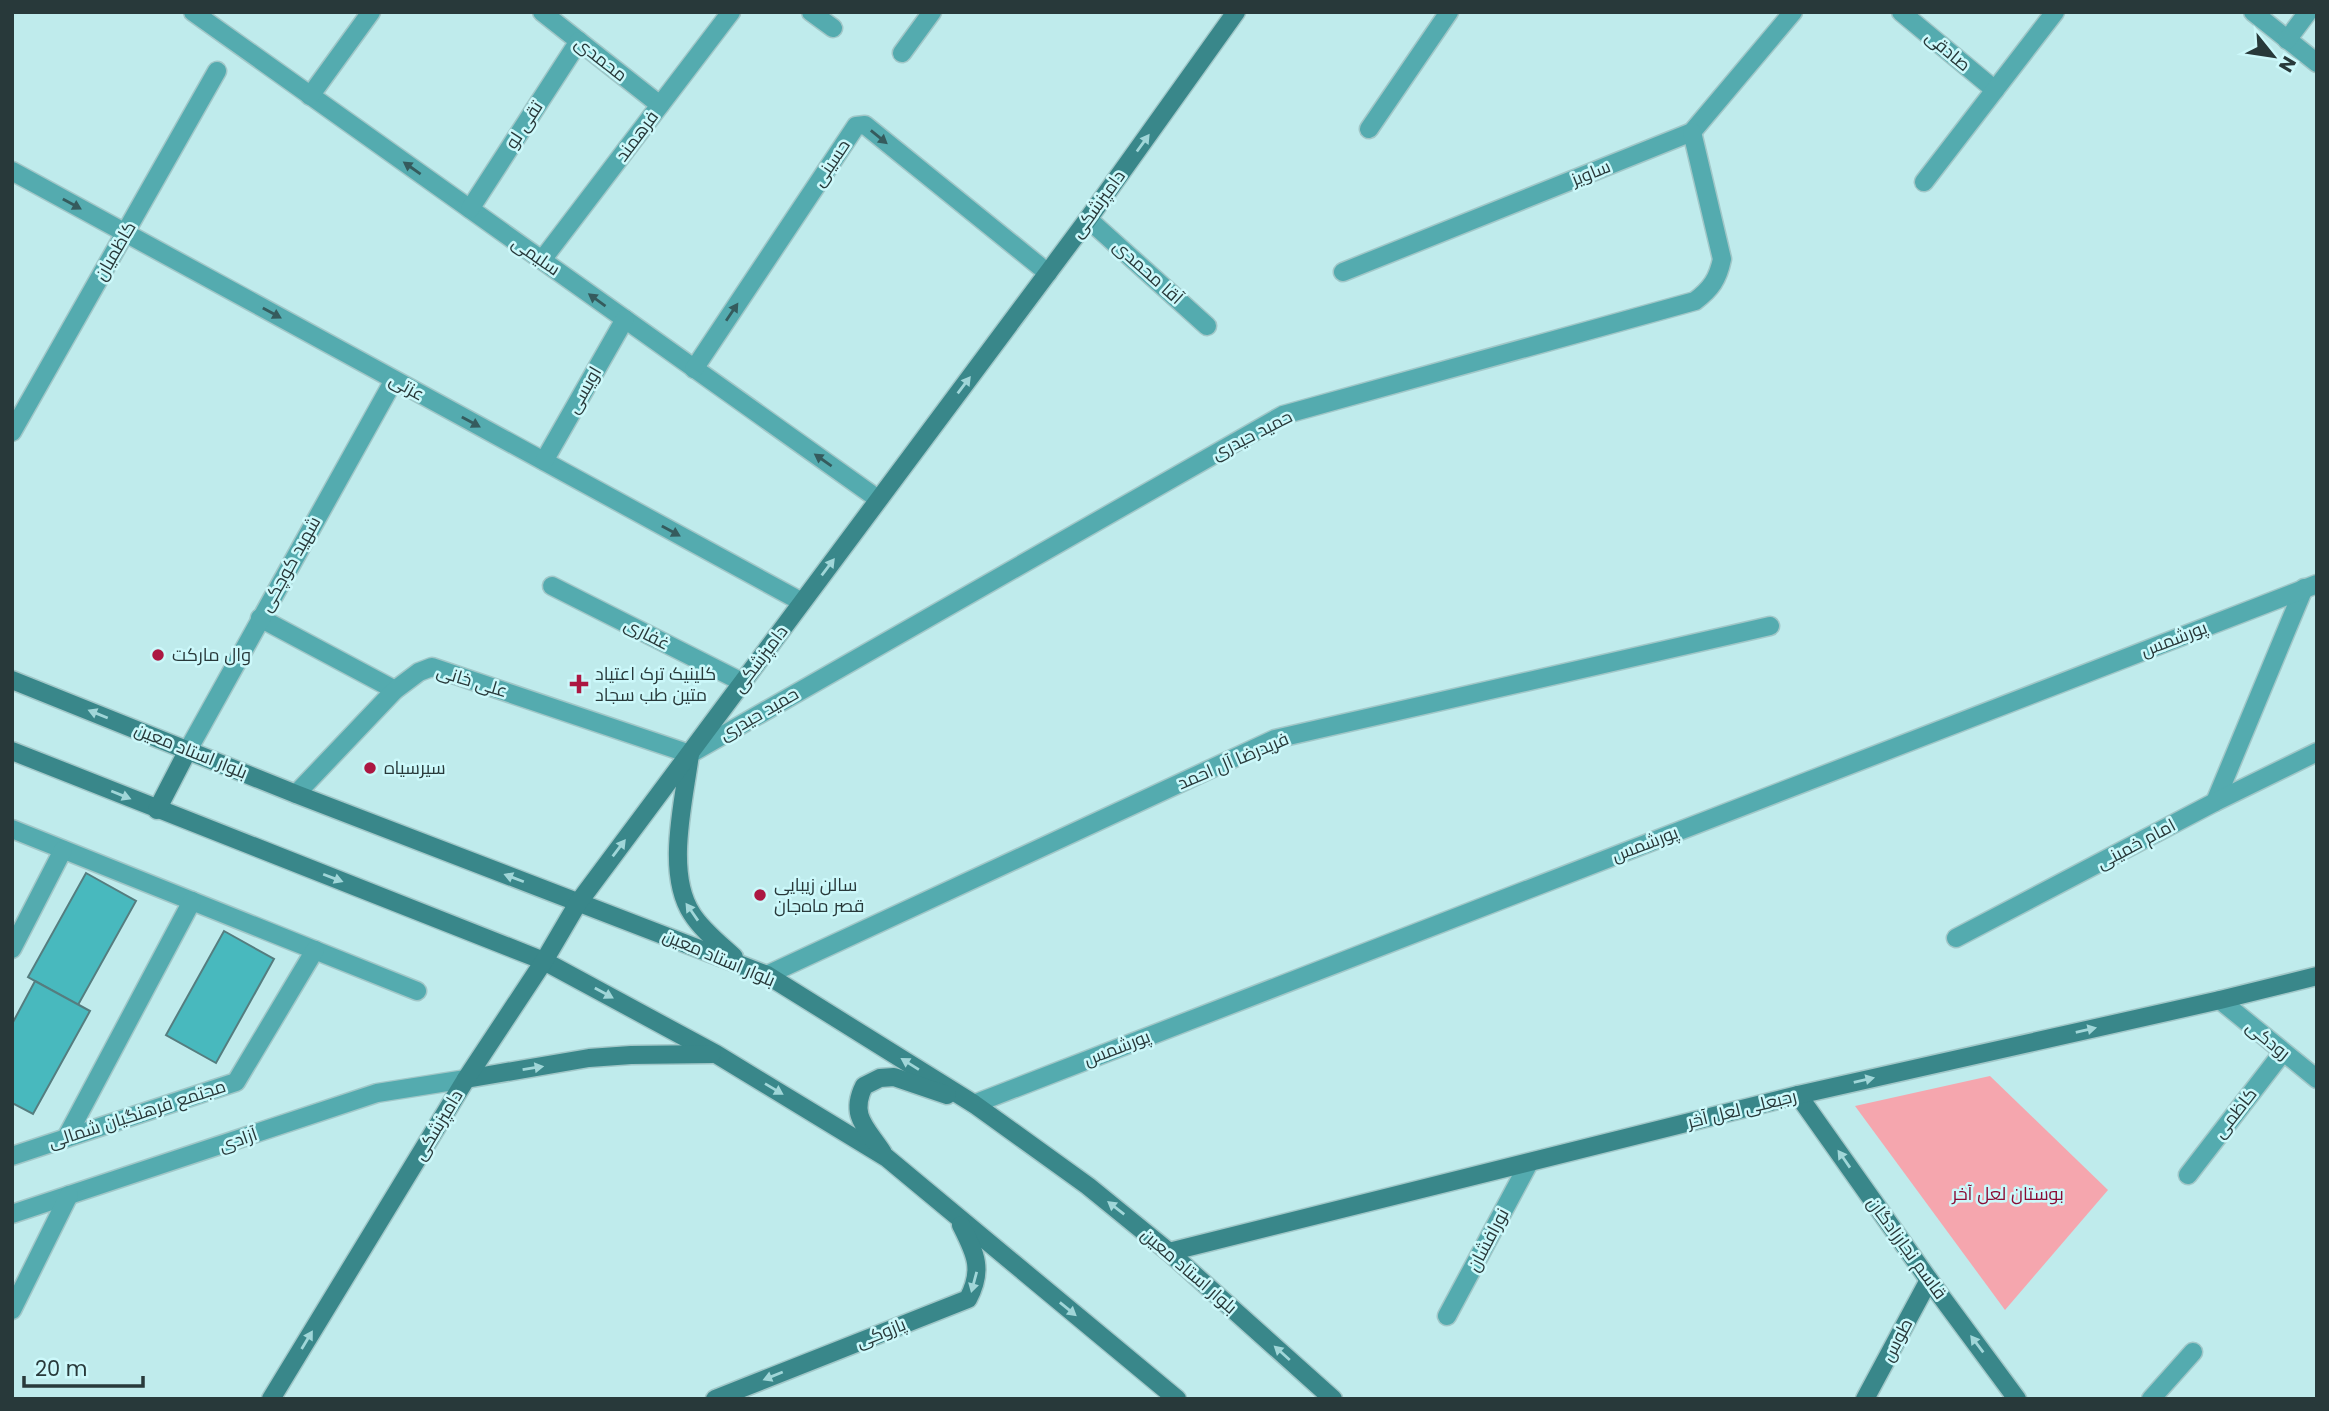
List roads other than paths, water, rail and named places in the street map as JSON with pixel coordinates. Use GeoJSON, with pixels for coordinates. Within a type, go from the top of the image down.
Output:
{"type":"FeatureCollection","features":[{"type":"Feature","properties":{"kind":"main road","name":"دامپزشکی"},"geometry":{"type":"LineString","coordinates":[[271,1399],[466,1079],[544,961],[578,903],[1088,219],[1236,12]]}},
{"type":"Feature","properties":{"kind":"main road","name":"بلوار استاد معین"},"geometry":{"type":"LineString","coordinates":[[12,680],[296,794],[767,975],[974,1104],[1088,1186],[1169,1252],[1333,1399]]}},
{"type":"Feature","properties":{"kind":"main road"},"geometry":{"type":"LineString","coordinates":[[157,810],[188,750]]}},
{"type":"Feature","properties":{"kind":"main road"},"geometry":{"type":"LineString","coordinates":[[12,751],[544,961],[716,1054],[887,1158],[1177,1399]]}},
{"type":"Feature","properties":{"kind":"main road"},"geometry":{"type":"LineString","coordinates":[[690,754],[677,859],[679,882],[684,901],[694,917],[739,962]]}},
{"type":"Feature","properties":{"kind":"main road","name":"رجبعلی لعل آخر"},"geometry":{"type":"LineString","coordinates":[[1169,1252],[1798,1095],[2317,976]]}},
{"type":"Feature","properties":{"kind":"main road"},"geometry":{"type":"LineString","coordinates":[[466,1079],[599,1057],[716,1054]]}},
{"type":"Feature","properties":{"kind":"main road"},"geometry":{"type":"LineString","coordinates":[[887,1158],[858,1114],[857,1106],[864,1086],[880,1078],[894,1077],[974,1104]]}},
{"type":"Feature","properties":{"kind":"main road","name":"قاسم نجارزادگان"},"geometry":{"type":"LineString","coordinates":[[1798,1095],[2017,1399]]}},
{"type":"Feature","properties":{"kind":"main road","name":"پازوکی"},"geometry":{"type":"LineString","coordinates":[[715,1399],[968,1299],[976,1283],[977,1264],[958,1219]]}},
{"type":"Feature","properties":{"kind":"main road","name":"طوس"},"geometry":{"type":"LineString","coordinates":[[1865,1399],[1929,1280]]}},
{"type":"Feature","properties":{"kind":"street"},"geometry":{"type":"LineString","coordinates":[[310,96],[371,12]]}},
{"type":"Feature","properties":{"kind":"street","name":"فرهمند"},"geometry":{"type":"LineString","coordinates":[[542,260],[731,12]]}},
{"type":"Feature","properties":{"kind":"street"},"geometry":{"type":"LineString","coordinates":[[811,12],[833,28]]}},
{"type":"Feature","properties":{"kind":"street"},"geometry":{"type":"LineString","coordinates":[[902,52],[932,12]]}},
{"type":"Feature","properties":{"kind":"street"},"geometry":{"type":"LineString","coordinates":[[1370,129],[1449,12]]}},
{"type":"Feature","properties":{"kind":"street","name":"ساویز"},"geometry":{"type":"LineString","coordinates":[[1343,272],[1692,132],[1793,12]]}},
{"type":"Feature","properties":{"kind":"street","name":"صادقی"},"geometry":{"type":"LineString","coordinates":[[1901,12],[1995,90]]}},
{"type":"Feature","properties":{"kind":"street"},"geometry":{"type":"LineString","coordinates":[[1924,182],[2055,12]]}},
{"type":"Feature","properties":{"kind":"street"},"geometry":{"type":"LineString","coordinates":[[2253,12],[2317,63]]}},
{"type":"Feature","properties":{"kind":"street"},"geometry":{"type":"LineString","coordinates":[[2287,40],[2308,12]]}},
{"type":"Feature","properties":{"kind":"street","name":"سلیمی"},"geometry":{"type":"LineString","coordinates":[[203,15],[310,96],[878,499]]}},
{"type":"Feature","properties":{"kind":"street","name":"محمدی"},"geometry":{"type":"LineString","coordinates":[[552,15],[579,41],[660,105]]}},
{"type":"Feature","properties":{"kind":"street","name":"تقی لو"},"geometry":{"type":"LineString","coordinates":[[470,209],[579,41]]}},
{"type":"Feature","properties":{"kind":"street","name":"کاظمیان"},"geometry":{"type":"LineString","coordinates":[[12,432],[217,71]]}},
{"type":"Feature","properties":{"kind":"street","name":"حسینی"},"geometry":{"type":"LineString","coordinates":[[694,369],[856,126],[860,124],[865,125],[1048,273]]}},
{"type":"Feature","properties":{"kind":"street","name":"حمید حیدری"},"geometry":{"type":"LineString","coordinates":[[690,754],[1283,415],[1695,301],[1709,290],[1719,276],[1722,259],[1692,132]]}},
{"type":"Feature","properties":{"kind":"street","name":"عزتی"},"geometry":{"type":"LineString","coordinates":[[12,171],[802,603]]}},
{"type":"Feature","properties":{"kind":"street","name":"آقا محمدی"},"geometry":{"type":"LineString","coordinates":[[1088,219],[1208,326]]}},
{"type":"Feature","properties":{"kind":"street","name":"اویسی"},"geometry":{"type":"LineString","coordinates":[[544,461],[625,319]]}},
{"type":"Feature","properties":{"kind":"street","name":"شهید کوچکی"},"geometry":{"type":"LineString","coordinates":[[188,750],[394,380]]}},
{"type":"Feature","properties":{"kind":"street","name":"غفاری"},"geometry":{"type":"LineString","coordinates":[[552,586],[742,682]]}},
{"type":"Feature","properties":{"kind":"street"},"geometry":{"type":"LineString","coordinates":[[2215,802],[2311,586]]}},
{"type":"Feature","properties":{"kind":"street","name":"پورشمس"},"geometry":{"type":"LineString","coordinates":[[974,1104],[2311,586]]}},
{"type":"Feature","properties":{"kind":"street"},"geometry":{"type":"LineString","coordinates":[[260,618],[396,690]]}},
{"type":"Feature","properties":{"kind":"street","name":"فریدرضا آل احمد"},"geometry":{"type":"LineString","coordinates":[[767,975],[1275,739],[1770,626]]}},
{"type":"Feature","properties":{"kind":"street","name":"علی خانی"},"geometry":{"type":"LineString","coordinates":[[296,794],[396,690],[419,672],[432,667],[690,754]]}},
{"type":"Feature","properties":{"kind":"street","name":"امام خمینی"},"geometry":{"type":"LineString","coordinates":[[1956,938],[2215,802],[2317,752]]}},
{"type":"Feature","properties":{"kind":"street"},"geometry":{"type":"LineString","coordinates":[[12,829],[418,991]]}},
{"type":"Feature","properties":{"kind":"street"},"geometry":{"type":"LineString","coordinates":[[12,949],[63,849]]}},
{"type":"Feature","properties":{"kind":"street"},"geometry":{"type":"LineString","coordinates":[[66,1138],[192,901]]}},
{"type":"Feature","properties":{"kind":"street","name":"مجتمع فرهنگیان شمالی"},"geometry":{"type":"LineString","coordinates":[[12,1156],[236,1082],[315,950]]}},
{"type":"Feature","properties":{"kind":"street","name":"رودکی"},"geometry":{"type":"LineString","coordinates":[[2220,1000],[2317,1079]]}},
{"type":"Feature","properties":{"kind":"street","name":"کاظمی"},"geometry":{"type":"LineString","coordinates":[[2188,1175],[2283,1052]]}},
{"type":"Feature","properties":{"kind":"street","name":"آزادی"},"geometry":{"type":"LineString","coordinates":[[12,1214],[377,1093],[466,1079]]}},
{"type":"Feature","properties":{"kind":"street","name":"نورافشان"},"geometry":{"type":"LineString","coordinates":[[1447,1316],[1529,1163]]}},
{"type":"Feature","properties":{"kind":"street"},"geometry":{"type":"LineString","coordinates":[[12,1310],[69,1195]]}},
{"type":"Feature","properties":{"kind":"street"},"geometry":{"type":"LineString","coordinates":[[2151,1399],[2193,1352]]}},
{"type":"Feature","properties":{"kind":"place","name":"وال مارکت"},"geometry":{"type":"Point","coordinates":[158,655]}},
{"type":"Feature","properties":{"kind":"place","name":"کلینیک ترک اعتیاد متین طب سجاد"},"geometry":{"type":"Point","coordinates":[579,684]}},
{"type":"Feature","properties":{"kind":"place","name":"سیرسیاه"},"geometry":{"type":"Point","coordinates":[370,768]}},
{"type":"Feature","properties":{"kind":"place","name":"سالن زیبایی قصر ماه‌جان"},"geometry":{"type":"Point","coordinates":[760,895]}},
{"type":"Feature","properties":{"kind":"park label","name":"بوستان لعل آخر"},"geometry":{"type":"Point","coordinates":[2008,1194]}}]}
